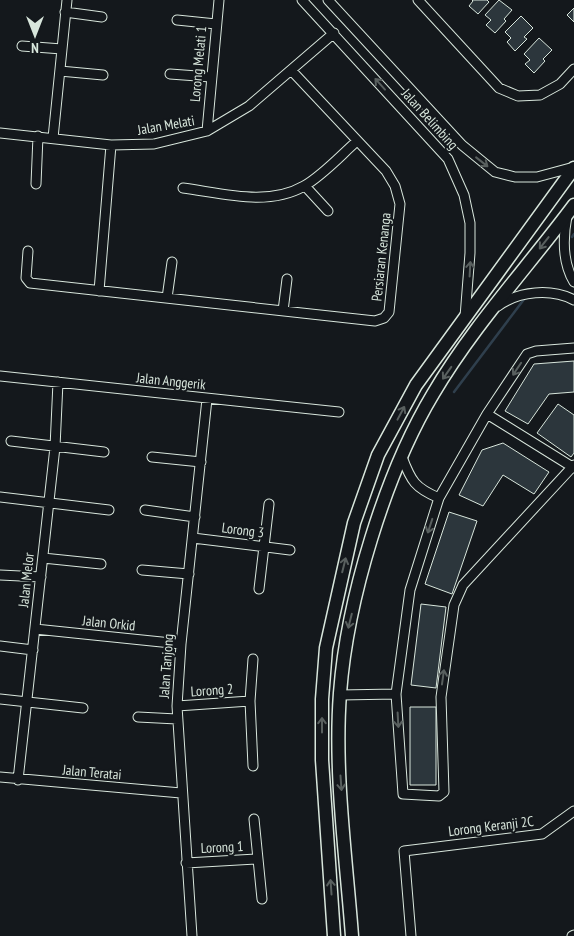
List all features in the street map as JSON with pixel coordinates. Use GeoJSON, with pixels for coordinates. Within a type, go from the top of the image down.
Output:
{"type":"FeatureCollection","features":[{"type":"Feature","properties":{"kind":"main road"},"geometry":{"type":"LineString","coordinates":[[334,936],[322,760],[325,656],[333,609],[354,523],[378,455],[416,385],[574,168]]}},
{"type":"Feature","properties":{"kind":"main road"},"geometry":{"type":"LineString","coordinates":[[352,936],[339,751],[340,695],[349,627],[375,526],[402,457],[433,394],[489,313],[571,209]]}},
{"type":"Feature","properties":{"kind":"street"},"geometry":{"type":"LineString","coordinates":[[54,138],[67,0]]}},
{"type":"Feature","properties":{"kind":"street","name":"Lorong Melati 1"},"geometry":{"type":"LineString","coordinates":[[207,131],[219,0]]}},
{"type":"Feature","properties":{"kind":"street","name":"Jalan Belimbing"},"geometry":{"type":"LineString","coordinates":[[302,0],[448,159],[464,195],[470,224],[470,252],[465,317]]}},
{"type":"Feature","properties":{"kind":"street","name":"Jalan Belimbing"},"geometry":{"type":"LineString","coordinates":[[328,0],[462,145],[496,172],[515,177],[538,177],[574,168]]}},
{"type":"Feature","properties":{"kind":"street"},"geometry":{"type":"LineString","coordinates":[[418,0],[499,88],[518,96],[540,95],[560,84],[574,69]]}},
{"type":"Feature","properties":{"kind":"street"},"geometry":{"type":"LineString","coordinates":[[66,12],[102,17]]}},
{"type":"Feature","properties":{"kind":"street"},"geometry":{"type":"LineString","coordinates":[[178,20],[216,24]]}},
{"type":"Feature","properties":{"kind":"street","name":"Jalan Melati"},"geometry":{"type":"LineString","coordinates":[[0,132],[111,145],[154,144],[207,131],[249,106],[334,33]]}},
{"type":"Feature","properties":{"kind":"street"},"geometry":{"type":"LineString","coordinates":[[22,46],[62,49]]}},
{"type":"Feature","properties":{"kind":"street","name":"Persiaran Kenanga"},"geometry":{"type":"LineString","coordinates":[[28,251],[26,278],[30,283],[375,321],[384,318],[389,312],[400,204],[395,186],[386,171],[291,70]]}},
{"type":"Feature","properties":{"kind":"street"},"geometry":{"type":"LineString","coordinates":[[60,71],[103,75]]}},
{"type":"Feature","properties":{"kind":"street"},"geometry":{"type":"LineString","coordinates":[[170,74],[211,77]]}},
{"type":"Feature","properties":{"kind":"street"},"geometry":{"type":"LineString","coordinates":[[36,184],[38,136]]}},
{"type":"Feature","properties":{"kind":"street"},"geometry":{"type":"LineString","coordinates":[[183,188],[264,197],[288,193],[305,186],[357,142]]}},
{"type":"Feature","properties":{"kind":"street"},"geometry":{"type":"LineString","coordinates":[[99,291],[111,145]]}},
{"type":"Feature","properties":{"kind":"street"},"geometry":{"type":"LineString","coordinates":[[305,186],[328,211]]}},
{"type":"Feature","properties":{"kind":"street"},"geometry":{"type":"LineString","coordinates":[[571,209],[564,234],[565,256],[574,282]]}},
{"type":"Feature","properties":{"kind":"street"},"geometry":{"type":"LineString","coordinates":[[167,298],[172,262]]}},
{"type":"Feature","properties":{"kind":"street"},"geometry":{"type":"LineString","coordinates":[[283,311],[287,279]]}},
{"type":"Feature","properties":{"kind":"street"},"geometry":{"type":"LineString","coordinates":[[489,313],[509,298],[528,294],[543,292],[574,300]]}},
{"type":"Feature","properties":{"kind":"street"},"geometry":{"type":"LineString","coordinates":[[487,414],[574,466],[479,566],[464,585],[454,606],[440,697],[444,792],[439,796],[407,795],[401,790],[396,694],[410,590],[439,498],[487,414],[527,354],[536,350],[574,348]]}},
{"type":"Feature","properties":{"kind":"street","name":"Jalan Anggerik"},"geometry":{"type":"LineString","coordinates":[[0,376],[339,412]]}},
{"type":"Feature","properties":{"kind":"street","name":"Jalan Melor"},"geometry":{"type":"LineString","coordinates":[[18,780],[55,447],[58,382]]}},
{"type":"Feature","properties":{"kind":"street","name":"Jalan Tanjong"},"geometry":{"type":"LineString","coordinates":[[192,936],[176,720],[181,644],[207,399]]}},
{"type":"Feature","properties":{"kind":"street"},"geometry":{"type":"LineString","coordinates":[[11,441],[104,452]]}},
{"type":"Feature","properties":{"kind":"street"},"geometry":{"type":"LineString","coordinates":[[152,457],[201,462]]}},
{"type":"Feature","properties":{"kind":"street"},"geometry":{"type":"LineString","coordinates":[[402,457],[410,478],[422,491],[439,498]]}},
{"type":"Feature","properties":{"kind":"street"},"geometry":{"type":"LineString","coordinates":[[0,497],[109,510]]}},
{"type":"Feature","properties":{"kind":"street"},"geometry":{"type":"LineString","coordinates":[[259,589],[269,504]]}},
{"type":"Feature","properties":{"kind":"street"},"geometry":{"type":"LineString","coordinates":[[145,510],[195,517]]}},
{"type":"Feature","properties":{"kind":"street","name":"Lorong 3"},"geometry":{"type":"LineString","coordinates":[[193,538],[290,550]]}},
{"type":"Feature","properties":{"kind":"street"},"geometry":{"type":"LineString","coordinates":[[43,558],[101,564]]}},
{"type":"Feature","properties":{"kind":"street"},"geometry":{"type":"LineString","coordinates":[[142,570],[189,574]]}},
{"type":"Feature","properties":{"kind":"street"},"geometry":{"type":"LineString","coordinates":[[0,575],[41,577]]}},
{"type":"Feature","properties":{"kind":"street","name":"Jalan Orkid"},"geometry":{"type":"LineString","coordinates":[[35,629],[181,644]]}},
{"type":"Feature","properties":{"kind":"street"},"geometry":{"type":"LineString","coordinates":[[0,646],[33,650]]}},
{"type":"Feature","properties":{"kind":"street"},"geometry":{"type":"LineString","coordinates":[[253,658],[250,701],[253,766]]}},
{"type":"Feature","properties":{"kind":"street"},"geometry":{"type":"LineString","coordinates":[[340,695],[396,694]]}},
{"type":"Feature","properties":{"kind":"street"},"geometry":{"type":"LineString","coordinates":[[0,699],[83,708]]}},
{"type":"Feature","properties":{"kind":"street","name":"Lorong 2"},"geometry":{"type":"LineString","coordinates":[[177,706],[250,701]]}},
{"type":"Feature","properties":{"kind":"street"},"geometry":{"type":"LineString","coordinates":[[138,717],[176,720]]}},
{"type":"Feature","properties":{"kind":"street","name":"Jalan Teratai"},"geometry":{"type":"LineString","coordinates":[[0,777],[181,793]]}},
{"type":"Feature","properties":{"kind":"street","name":"Lorong Keranji 2C"},"geometry":{"type":"LineString","coordinates":[[411,936],[404,851],[542,834],[574,811]]}},
{"type":"Feature","properties":{"kind":"street"},"geometry":{"type":"LineString","coordinates":[[254,819],[262,899]]}},
{"type":"Feature","properties":{"kind":"street","name":"Lorong 1"},"geometry":{"type":"LineString","coordinates":[[186,863],[258,859]]}},
{"type":"Feature","properties":{"kind":"building"},"geometry":{"type":"Polygon","coordinates":[[[472,0],[487,0],[489,2],[478,14],[469,6],[472,0]]]}},
{"type":"Feature","properties":{"kind":"building"},"geometry":{"type":"Polygon","coordinates":[[[499,0],[512,10],[504,19],[506,21],[495,33],[486,25],[491,20],[485,15],[499,0]]]}},
{"type":"Feature","properties":{"kind":"building"},"geometry":{"type":"Polygon","coordinates":[[[574,8],[574,22],[567,15],[574,8]]]}},
{"type":"Feature","properties":{"kind":"building"},"geometry":{"type":"Polygon","coordinates":[[[521,16],[533,28],[524,37],[527,39],[515,51],[507,42],[511,38],[505,32],[521,16]]]}},
{"type":"Feature","properties":{"kind":"building"},"geometry":{"type":"Polygon","coordinates":[[[539,38],[552,50],[543,59],[545,61],[534,73],[525,64],[530,60],[524,54],[539,38]]]}},
{"type":"Feature","properties":{"kind":"building"},"geometry":{"type":"Polygon","coordinates":[[[574,361],[574,392],[549,394],[528,424],[505,411],[534,364],[574,361]]]}},
{"type":"Feature","properties":{"kind":"building"},"geometry":{"type":"Polygon","coordinates":[[[558,404],[574,415],[574,453],[571,457],[537,433],[558,404]]]}},
{"type":"Feature","properties":{"kind":"building"},"geometry":{"type":"Polygon","coordinates":[[[503,443],[549,472],[534,494],[503,475],[483,506],[459,495],[482,450],[503,443]]]}},
{"type":"Feature","properties":{"kind":"building"},"geometry":{"type":"Polygon","coordinates":[[[449,512],[477,521],[452,594],[425,584],[449,512]]]}},
{"type":"Feature","properties":{"kind":"building"},"geometry":{"type":"Polygon","coordinates":[[[421,604],[446,607],[436,688],[411,685],[421,604]]]}},
{"type":"Feature","properties":{"kind":"building"},"geometry":{"type":"Polygon","coordinates":[[[410,707],[436,707],[436,785],[410,785],[410,707]]]}},
{"type":"Feature","properties":{"kind":"waterway"},"geometry":{"type":"LineString","coordinates":[[454,392],[525,298]]}}]}
